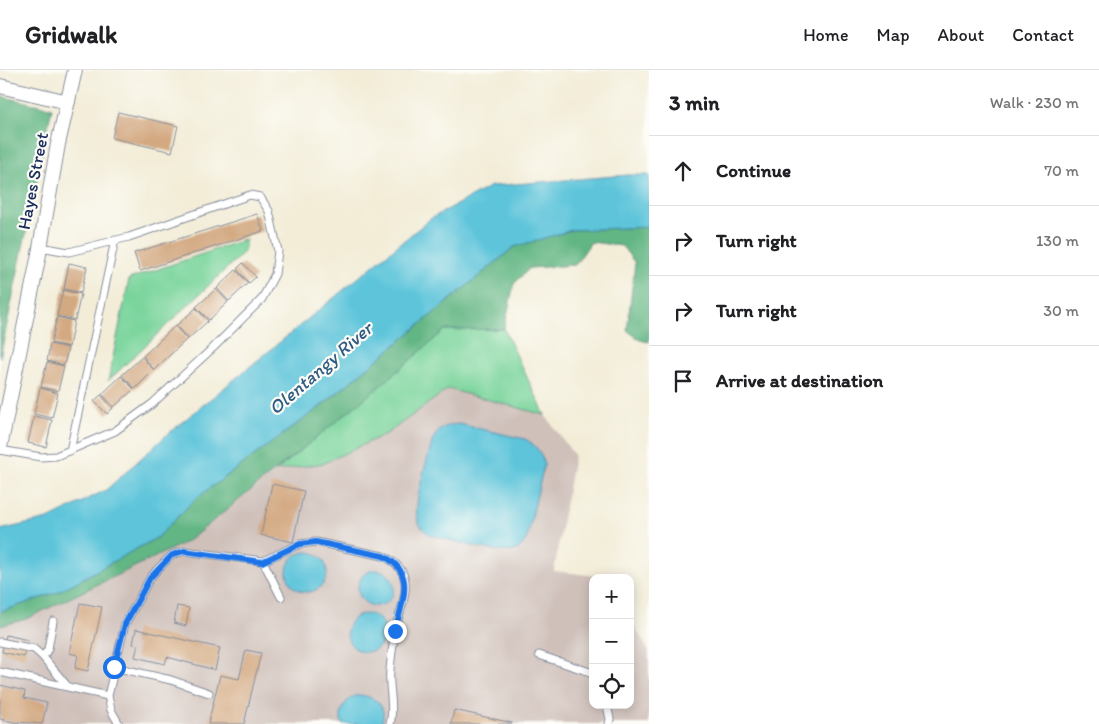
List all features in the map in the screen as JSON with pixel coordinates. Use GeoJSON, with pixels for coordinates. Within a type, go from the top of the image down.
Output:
{"type":"FeatureCollection","features":[{"type":"Feature","properties":{"kind":"street","name":"Hayes Street"},"geometry":{"type":"LineString","coordinates":[[0,449],[40,247],[58,144],[75,70]]}},
{"type":"Feature","properties":{"kind":"street"},"geometry":{"type":"LineString","coordinates":[[0,86],[68,102]]}},
{"type":"Feature","properties":{"kind":"lane"},"geometry":{"type":"LineString","coordinates":[[0,449],[41,457],[56,456],[115,431],[152,404],[262,299],[275,274],[278,251],[269,210],[260,197],[250,195],[115,240],[69,252],[40,247]]}},
{"type":"Feature","properties":{"kind":"lane"},"geometry":{"type":"LineString","coordinates":[[70,451],[115,240]]}},
{"type":"Feature","properties":{"kind":"lane"},"geometry":{"type":"LineString","coordinates":[[119,724],[111,710],[108,696],[125,624],[150,578],[172,555],[184,551],[262,562],[300,544],[316,542],[383,556],[392,560],[399,567],[405,581],[405,592],[395,631],[390,672],[392,704],[390,724]]}},
{"type":"Feature","properties":{"kind":"lane"},"geometry":{"type":"LineString","coordinates":[[262,562],[282,596]]}},
{"type":"Feature","properties":{"kind":"lane"},"geometry":{"type":"LineString","coordinates":[[43,657],[48,649],[54,621]]}},
{"type":"Feature","properties":{"kind":"lane"},"geometry":{"type":"LineString","coordinates":[[0,642],[34,649],[68,687]]}},
{"type":"Feature","properties":{"kind":"lane"},"geometry":{"type":"LineString","coordinates":[[539,655],[589,672]]}},
{"type":"Feature","properties":{"kind":"lane"},"geometry":{"type":"LineString","coordinates":[[114,667],[171,680],[208,693]]}},
{"type":"Feature","properties":{"kind":"lane"},"geometry":{"type":"LineString","coordinates":[[0,672],[108,696]]}},
{"type":"Feature","properties":{"kind":"lane"},"geometry":{"type":"LineString","coordinates":[[609,709],[609,724]]}},
{"type":"Feature","properties":{"kind":"shaded area"},"geometry":{"type":"Polygon","coordinates":[[[448,389],[545,415],[574,455],[554,571],[589,575],[589,709],[634,709],[634,626],[649,651],[649,724],[0,724],[0,626],[26,619],[188,541],[276,471],[324,463],[388,433],[448,389]]]}},
{"type":"Feature","properties":{"kind":"green space"},"geometry":{"type":"Polygon","coordinates":[[[0,96],[52,108],[0,358],[0,96]]]}},
{"type":"Feature","properties":{"kind":"green space"},"geometry":{"type":"Polygon","coordinates":[[[649,227],[649,342],[640,340],[627,330],[635,263],[622,246],[591,242],[575,265],[530,268],[514,284],[504,329],[445,330],[379,387],[188,541],[26,619],[0,626],[0,612],[58,592],[158,537],[194,500],[320,407],[514,247],[572,230],[649,227]]]}},
{"type":"Feature","properties":{"kind":"green space"},"geometry":{"type":"Polygon","coordinates":[[[246,239],[244,252],[108,381],[129,279],[246,239]]]}},
{"type":"Feature","properties":{"kind":"green space"},"geometry":{"type":"Polygon","coordinates":[[[504,329],[545,415],[448,389],[388,433],[324,463],[276,471],[445,330],[504,329]]]}},
{"type":"Feature","properties":{"kind":"water","name":"Olentangy River"},"geometry":{"type":"Polygon","coordinates":[[[649,175],[649,227],[572,230],[514,247],[320,407],[194,500],[158,537],[58,592],[0,612],[0,530],[48,519],[106,490],[169,433],[430,219],[491,186],[649,175]]]}},
{"type":"Feature","properties":{"kind":"water"},"geometry":{"type":"Polygon","coordinates":[[[459,424],[525,439],[533,444],[541,456],[544,465],[527,538],[522,546],[514,551],[486,549],[430,535],[420,525],[417,503],[433,439],[443,428],[459,424]]]}},
{"type":"Feature","properties":{"kind":"water"},"geometry":{"type":"Polygon","coordinates":[[[307,552],[321,558],[327,572],[321,586],[307,592],[293,586],[287,572],[293,558],[307,552]]]}},
{"type":"Feature","properties":{"kind":"water"},"geometry":{"type":"Polygon","coordinates":[[[376,570],[383,571],[389,575],[393,581],[393,595],[389,601],[383,605],[376,606],[369,605],[363,601],[359,595],[358,588],[359,581],[363,575],[369,571],[376,570]]]}},
{"type":"Feature","properties":{"kind":"water"},"geometry":{"type":"Polygon","coordinates":[[[366,614],[380,619],[385,633],[380,647],[366,652],[352,647],[347,633],[352,619],[366,614]]]}},
{"type":"Feature","properties":{"kind":"water"},"geometry":{"type":"Polygon","coordinates":[[[357,695],[369,697],[378,703],[383,712],[381,724],[342,724],[341,714],[344,706],[357,695]]]}},
{"type":"Feature","properties":{"kind":"building"},"geometry":{"type":"Polygon","coordinates":[[[118,112],[178,126],[172,152],[112,138],[118,112]]]}},
{"type":"Feature","properties":{"kind":"building"},"geometry":{"type":"Polygon","coordinates":[[[257,214],[263,231],[140,271],[134,253],[257,214]]]}},
{"type":"Feature","properties":{"kind":"building"},"geometry":{"type":"Polygon","coordinates":[[[69,263],[87,267],[81,293],[64,289],[69,263]]]}},
{"type":"Feature","properties":{"kind":"building"},"geometry":{"type":"Polygon","coordinates":[[[243,263],[256,277],[249,283],[237,269],[243,263]]]}},
{"type":"Feature","properties":{"kind":"building"},"geometry":{"type":"Polygon","coordinates":[[[236,270],[248,283],[229,301],[217,288],[236,270]]]}},
{"type":"Feature","properties":{"kind":"building"},"geometry":{"type":"Polygon","coordinates":[[[216,289],[228,302],[209,320],[196,307],[216,289]]]}},
{"type":"Feature","properties":{"kind":"building"},"geometry":{"type":"Polygon","coordinates":[[[63,290],[81,294],[75,320],[57,316],[63,290]]]}},
{"type":"Feature","properties":{"kind":"building"},"geometry":{"type":"Polygon","coordinates":[[[196,308],[208,321],[188,339],[176,326],[196,308]]]}},
{"type":"Feature","properties":{"kind":"building"},"geometry":{"type":"Polygon","coordinates":[[[57,317],[74,321],[69,347],[51,343],[57,317]]]}},
{"type":"Feature","properties":{"kind":"building"},"geometry":{"type":"Polygon","coordinates":[[[175,326],[187,339],[154,370],[143,356],[175,326]]]}},
{"type":"Feature","properties":{"kind":"building"},"geometry":{"type":"Polygon","coordinates":[[[50,344],[68,348],[64,365],[47,361],[50,344]]]}},
{"type":"Feature","properties":{"kind":"building"},"geometry":{"type":"Polygon","coordinates":[[[142,357],[154,370],[135,389],[122,375],[142,357]]]}},
{"type":"Feature","properties":{"kind":"building"},"geometry":{"type":"Polygon","coordinates":[[[47,362],[64,366],[58,391],[41,387],[47,362]]]}},
{"type":"Feature","properties":{"kind":"building"},"geometry":{"type":"Polygon","coordinates":[[[121,376],[134,389],[114,407],[102,394],[121,376]]]}},
{"type":"Feature","properties":{"kind":"building"},"geometry":{"type":"Polygon","coordinates":[[[40,388],[58,393],[52,418],[34,414],[40,388]]]}},
{"type":"Feature","properties":{"kind":"building"},"geometry":{"type":"Polygon","coordinates":[[[101,395],[113,408],[107,414],[94,401],[101,395]]]}},
{"type":"Feature","properties":{"kind":"building"},"geometry":{"type":"Polygon","coordinates":[[[34,416],[52,420],[46,447],[28,443],[34,416]]]}},
{"type":"Feature","properties":{"kind":"building"},"geometry":{"type":"Polygon","coordinates":[[[272,484],[304,491],[293,542],[261,535],[272,484]]]}},
{"type":"Feature","properties":{"kind":"building"},"geometry":{"type":"Polygon","coordinates":[[[80,603],[102,607],[88,671],[75,668],[78,655],[69,653],[80,603]]]}},
{"type":"Feature","properties":{"kind":"building"},"geometry":{"type":"Polygon","coordinates":[[[177,606],[189,608],[186,626],[174,623],[177,606]]]}},
{"type":"Feature","properties":{"kind":"building"},"geometry":{"type":"Polygon","coordinates":[[[136,629],[220,648],[215,670],[167,657],[165,664],[135,657],[138,645],[133,644],[136,629]]]}},
{"type":"Feature","properties":{"kind":"building"},"geometry":{"type":"Polygon","coordinates":[[[6,635],[28,640],[24,657],[2,652],[6,635]]]}},
{"type":"Feature","properties":{"kind":"building"},"geometry":{"type":"Polygon","coordinates":[[[246,650],[261,653],[244,724],[208,724],[220,675],[239,679],[246,650]]]}},
{"type":"Feature","properties":{"kind":"building"},"geometry":{"type":"Polygon","coordinates":[[[0,685],[25,691],[24,698],[47,703],[42,724],[18,723],[0,719],[0,685]]]}},
{"type":"Feature","properties":{"kind":"building"},"geometry":{"type":"Polygon","coordinates":[[[454,710],[512,723],[512,724],[451,724],[454,710]]]}},
{"type":"Feature","properties":{"kind":"route"},"geometry":{"type":"LineString","coordinates":[[114,667],[125,624],[150,578],[172,555],[184,551],[262,562],[300,544],[316,542],[383,556],[392,560],[399,567],[405,581],[405,592],[395,631]]}}]}
